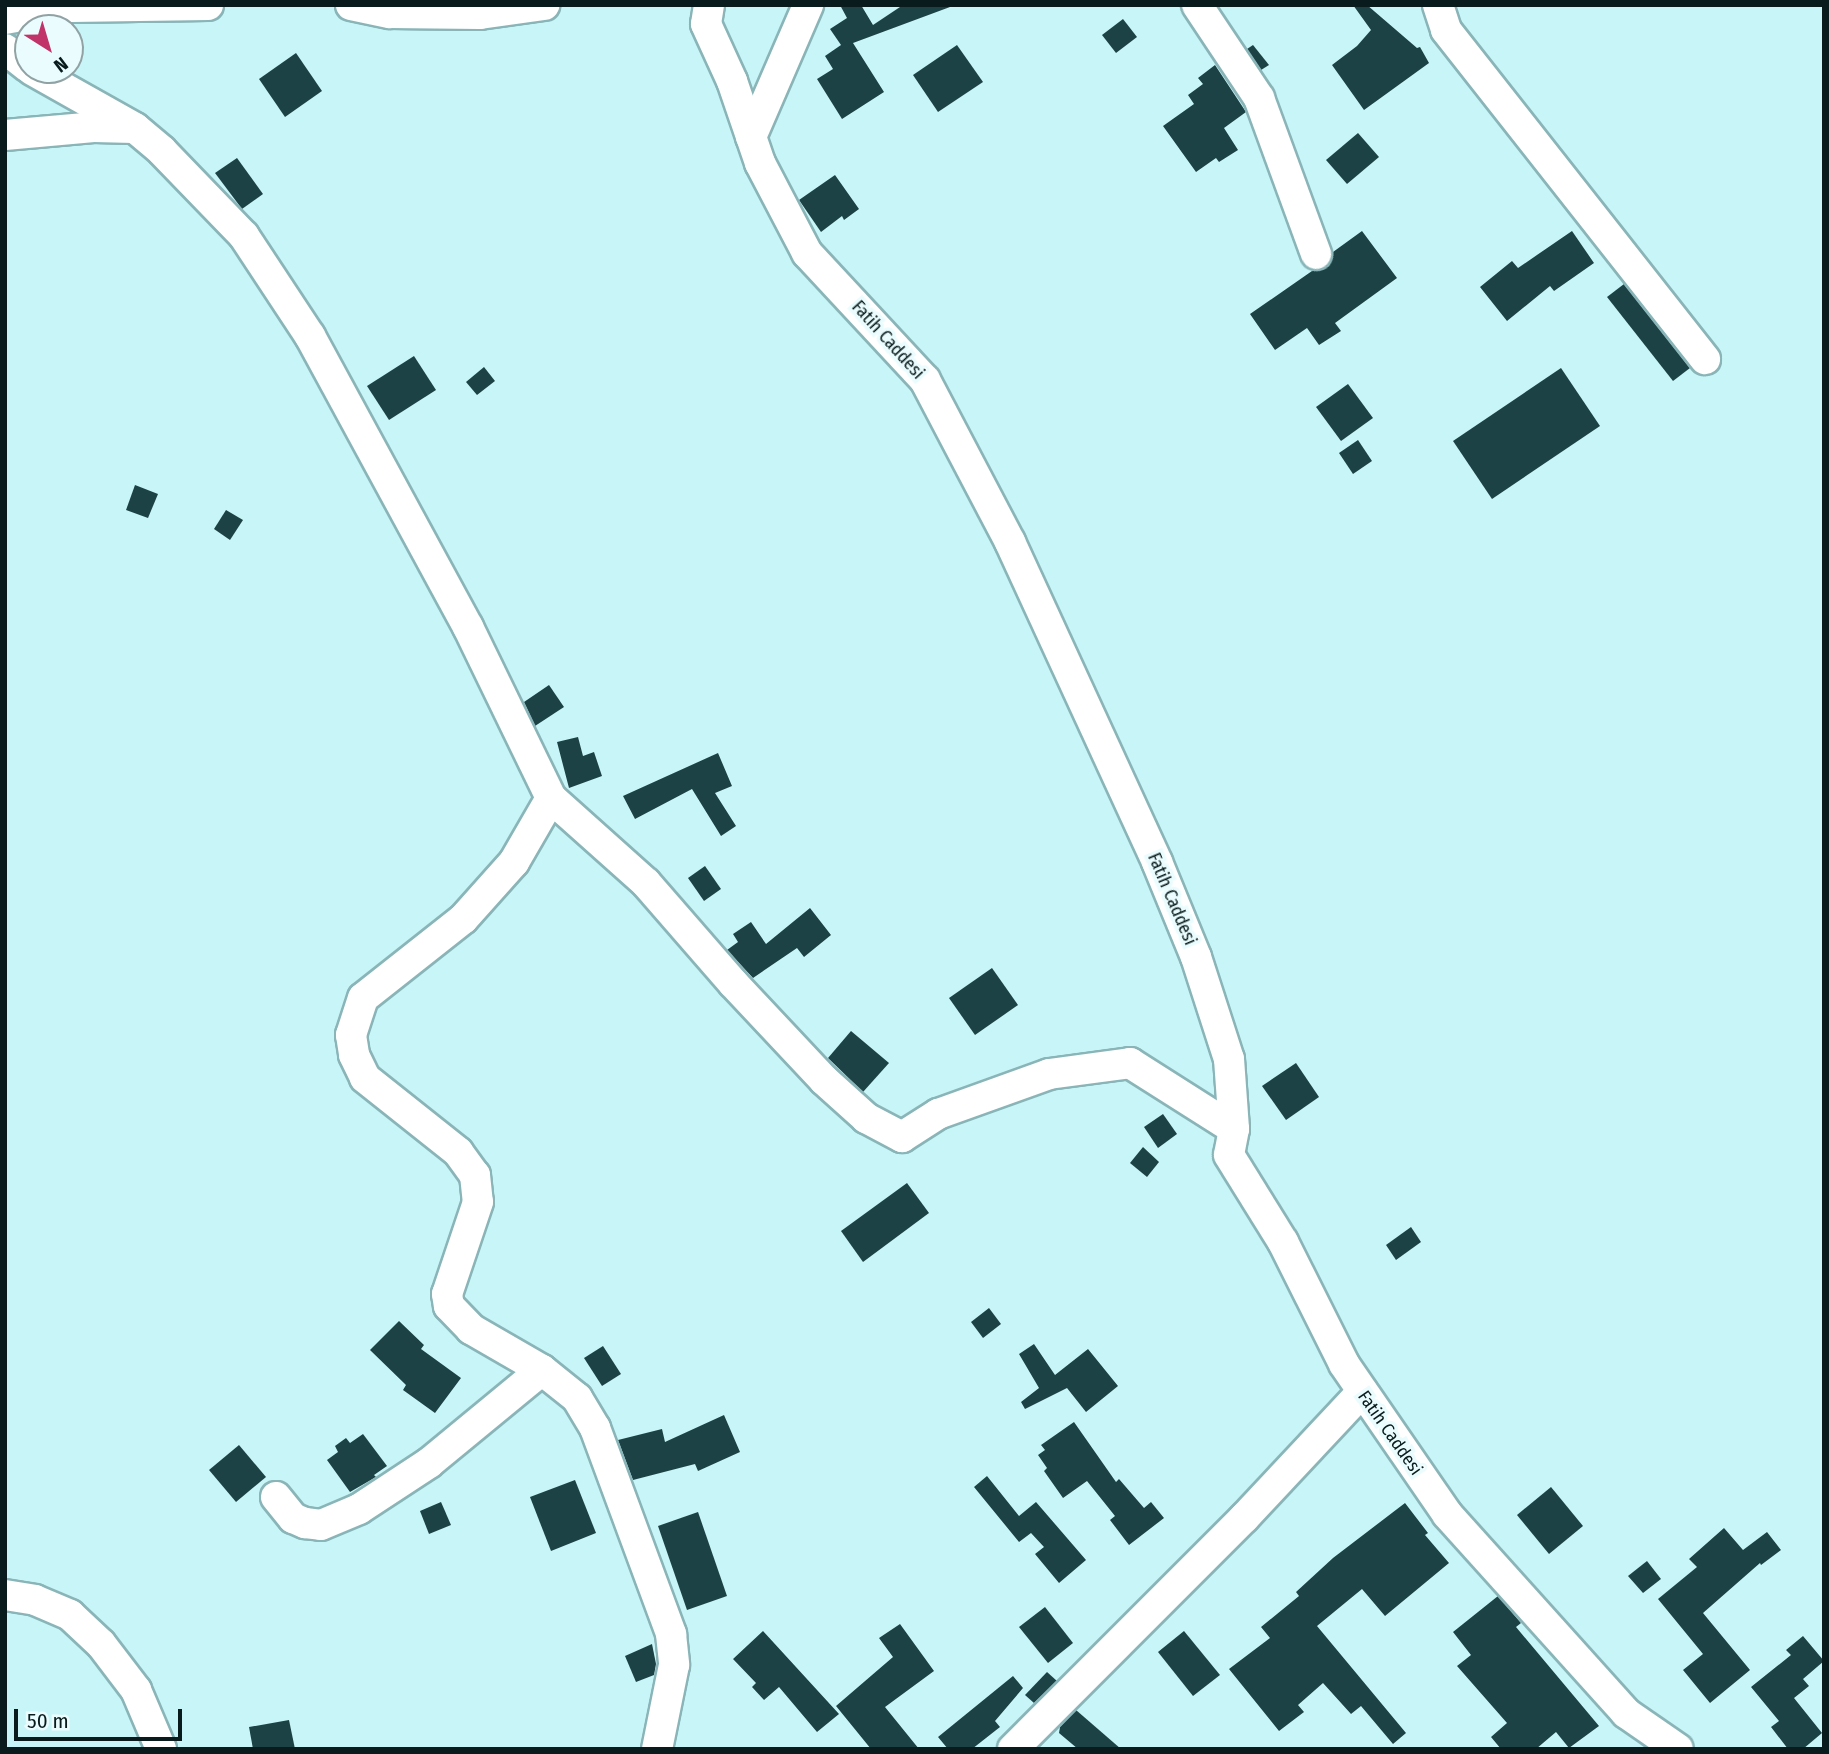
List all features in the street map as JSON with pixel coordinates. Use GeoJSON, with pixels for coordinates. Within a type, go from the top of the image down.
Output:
{"type":"FeatureCollection","features":[{"type":"Feature","properties":{"kind":"street"},"geometry":{"type":"LineString","coordinates":[[5,19],[71,7],[208,5]]}},
{"type":"Feature","properties":{"kind":"street"},"geometry":{"type":"LineString","coordinates":[[351,5],[390,13],[480,14],[544,5]]}},
{"type":"Feature","properties":{"kind":"street","name":"Fatih Caddesi"},"geometry":{"type":"LineString","coordinates":[[709,5],[706,24],[732,81],[760,163],[807,253],[925,380],[1010,542],[1157,862],[1196,957],[1229,1059],[1234,1129],[1229,1155],[1283,1242],[1311,1302],[1362,1392],[1447,1514],[1626,1713],[1678,1749]]}},
{"type":"Feature","properties":{"kind":"street"},"geometry":{"type":"LineString","coordinates":[[751,136],[807,5]]}},
{"type":"Feature","properties":{"kind":"street"},"geometry":{"type":"LineString","coordinates":[[1197,5],[1259,98],[1316,254]]}},
{"type":"Feature","properties":{"kind":"street"},"geometry":{"type":"LineString","coordinates":[[1438,5],[1446,30],[1705,359]]}},
{"type":"Feature","properties":{"kind":"street"},"geometry":{"type":"LineString","coordinates":[[58,84],[135,128],[162,151],[244,236],[310,336],[468,627],[551,798],[646,883],[733,983],[824,1080],[866,1118],[902,1137],[938,1114],[1049,1074],[1130,1063],[1234,1129]]}},
{"type":"Feature","properties":{"kind":"street"},"geometry":{"type":"LineString","coordinates":[[5,135],[94,127],[135,128]]}},
{"type":"Feature","properties":{"kind":"street"},"geometry":{"type":"LineString","coordinates":[[551,798],[514,862],[463,919],[363,998],[351,1035],[354,1055],[365,1078],[458,1152],[475,1175],[478,1202],[447,1294],[449,1306],[471,1329],[542,1370],[577,1398],[595,1428],[671,1634],[674,1665],[657,1749]]}},
{"type":"Feature","properties":{"kind":"street"},"geometry":{"type":"LineString","coordinates":[[276,1497],[293,1518],[305,1523],[321,1525],[359,1509],[429,1463],[542,1370]]}},
{"type":"Feature","properties":{"kind":"street"},"geometry":{"type":"LineString","coordinates":[[1013,1749],[1244,1518],[1362,1392]]}},
{"type":"Feature","properties":{"kind":"street"},"geometry":{"type":"LineString","coordinates":[[5,1595],[35,1600],[70,1615],[101,1644],[136,1690],[162,1749]]}},
{"type":"Feature","properties":{"kind":"building"},"geometry":{"type":"Polygon","coordinates":[[[840,5],[861,5],[873,25],[903,5],[950,7],[853,43],[884,92],[842,119],[817,79],[833,69],[825,56],[841,45],[830,29],[847,18],[840,5]]]}},
{"type":"Feature","properties":{"kind":"building"},"geometry":{"type":"Polygon","coordinates":[[[1353,5],[1367,5],[1417,48],[1420,47],[1429,63],[1364,110],[1332,65],[1357,46],[1371,30],[1353,5]]]}},
{"type":"Feature","properties":{"kind":"building"},"geometry":{"type":"Polygon","coordinates":[[[1123,19],[1137,37],[1116,53],[1102,35],[1123,19]]]}},
{"type":"Feature","properties":{"kind":"building"},"geometry":{"type":"Polygon","coordinates":[[[957,45],[983,82],[938,112],[913,75],[957,45]]]}},
{"type":"Feature","properties":{"kind":"building"},"geometry":{"type":"Polygon","coordinates":[[[1253,45],[1269,65],[1261,70],[1247,49],[1253,45]]]}},
{"type":"Feature","properties":{"kind":"building"},"geometry":{"type":"Polygon","coordinates":[[[296,53],[322,91],[285,117],[259,79],[296,53]]]}},
{"type":"Feature","properties":{"kind":"building"},"geometry":{"type":"Polygon","coordinates":[[[1215,65],[1246,112],[1224,128],[1238,150],[1219,162],[1216,158],[1196,172],[1163,126],[1194,104],[1188,95],[1203,84],[1198,78],[1215,65]]]}},
{"type":"Feature","properties":{"kind":"building"},"geometry":{"type":"Polygon","coordinates":[[[1358,133],[1379,157],[1347,184],[1326,160],[1358,133]]]}},
{"type":"Feature","properties":{"kind":"building"},"geometry":{"type":"Polygon","coordinates":[[[237,158],[263,194],[242,209],[215,173],[237,158]]]}},
{"type":"Feature","properties":{"kind":"building"},"geometry":{"type":"Polygon","coordinates":[[[835,175],[859,209],[844,220],[842,216],[821,232],[799,200],[835,175]]]}},
{"type":"Feature","properties":{"kind":"building"},"geometry":{"type":"Polygon","coordinates":[[[1362,231],[1397,278],[1335,323],[1341,331],[1319,345],[1307,328],[1275,350],[1250,314],[1312,271],[1329,266],[1333,252],[1362,231]]]}},
{"type":"Feature","properties":{"kind":"building"},"geometry":{"type":"Polygon","coordinates":[[[1572,231],[1594,263],[1554,291],[1550,286],[1507,321],[1480,287],[1512,261],[1518,268],[1572,231]]]}},
{"type":"Feature","properties":{"kind":"building"},"geometry":{"type":"Polygon","coordinates":[[[1624,284],[1690,368],[1673,381],[1607,297],[1624,284]]]}},
{"type":"Feature","properties":{"kind":"building"},"geometry":{"type":"Polygon","coordinates":[[[414,356],[436,390],[389,420],[367,386],[414,356]]]}},
{"type":"Feature","properties":{"kind":"building"},"geometry":{"type":"Polygon","coordinates":[[[484,367],[495,381],[477,395],[466,382],[484,367]]]}},
{"type":"Feature","properties":{"kind":"building"},"geometry":{"type":"Polygon","coordinates":[[[1561,368],[1600,426],[1492,499],[1453,441],[1561,368]]]}},
{"type":"Feature","properties":{"kind":"building"},"geometry":{"type":"Polygon","coordinates":[[[1348,384],[1373,418],[1341,441],[1316,407],[1348,384]]]}},
{"type":"Feature","properties":{"kind":"building"},"geometry":{"type":"Polygon","coordinates":[[[1358,440],[1372,461],[1353,474],[1339,453],[1358,440]]]}},
{"type":"Feature","properties":{"kind":"building"},"geometry":{"type":"Polygon","coordinates":[[[135,485],[158,494],[148,518],[126,510],[135,485]]]}},
{"type":"Feature","properties":{"kind":"building"},"geometry":{"type":"Polygon","coordinates":[[[226,510],[243,520],[230,540],[214,529],[226,510]]]}},
{"type":"Feature","properties":{"kind":"building"},"geometry":{"type":"Polygon","coordinates":[[[549,685],[564,707],[535,726],[524,702],[549,685]]]}},
{"type":"Feature","properties":{"kind":"building"},"geometry":{"type":"Polygon","coordinates":[[[578,737],[583,756],[594,752],[602,776],[569,788],[557,742],[578,737]]]}},
{"type":"Feature","properties":{"kind":"building"},"geometry":{"type":"Polygon","coordinates":[[[718,753],[732,786],[715,793],[736,826],[721,836],[692,789],[635,819],[623,796],[718,753]]]}},
{"type":"Feature","properties":{"kind":"building"},"geometry":{"type":"Polygon","coordinates":[[[705,866],[721,889],[704,901],[688,878],[705,866]]]}},
{"type":"Feature","properties":{"kind":"building"},"geometry":{"type":"Polygon","coordinates":[[[810,908],[831,935],[804,957],[797,948],[753,978],[727,950],[738,942],[733,934],[751,922],[766,944],[810,908]]]}},
{"type":"Feature","properties":{"kind":"building"},"geometry":{"type":"Polygon","coordinates":[[[992,968],[1018,1005],[975,1035],[949,998],[992,968]]]}},
{"type":"Feature","properties":{"kind":"building"},"geometry":{"type":"Polygon","coordinates":[[[851,1031],[889,1063],[863,1092],[828,1058],[851,1031]]]}},
{"type":"Feature","properties":{"kind":"building"},"geometry":{"type":"Polygon","coordinates":[[[1296,1063],[1319,1097],[1286,1120],[1262,1086],[1296,1063]]]}},
{"type":"Feature","properties":{"kind":"building"},"geometry":{"type":"Polygon","coordinates":[[[1163,1114],[1177,1134],[1158,1148],[1144,1127],[1163,1114]]]}},
{"type":"Feature","properties":{"kind":"building"},"geometry":{"type":"Polygon","coordinates":[[[1143,1147],[1159,1162],[1147,1177],[1130,1163],[1143,1147]]]}},
{"type":"Feature","properties":{"kind":"building"},"geometry":{"type":"Polygon","coordinates":[[[907,1183],[929,1213],[863,1262],[841,1231],[907,1183]]]}},
{"type":"Feature","properties":{"kind":"building"},"geometry":{"type":"Polygon","coordinates":[[[1411,1227],[1421,1242],[1396,1260],[1386,1245],[1411,1227]]]}},
{"type":"Feature","properties":{"kind":"building"},"geometry":{"type":"Polygon","coordinates":[[[989,1308],[1001,1324],[983,1338],[971,1322],[989,1308]]]}},
{"type":"Feature","properties":{"kind":"building"},"geometry":{"type":"Polygon","coordinates":[[[399,1321],[424,1345],[421,1349],[461,1378],[435,1413],[403,1390],[406,1385],[370,1350],[399,1321]]]}},
{"type":"Feature","properties":{"kind":"building"},"geometry":{"type":"Polygon","coordinates":[[[1034,1344],[1055,1375],[1088,1349],[1118,1386],[1086,1412],[1067,1388],[1025,1409],[1021,1402],[1039,1388],[1019,1354],[1034,1344]]]}},
{"type":"Feature","properties":{"kind":"building"},"geometry":{"type":"Polygon","coordinates":[[[603,1346],[621,1374],[602,1386],[584,1358],[603,1346]]]}},
{"type":"Feature","properties":{"kind":"building"},"geometry":{"type":"Polygon","coordinates":[[[724,1415],[740,1452],[698,1471],[695,1464],[633,1480],[618,1440],[662,1429],[665,1442],[724,1415]]]}},
{"type":"Feature","properties":{"kind":"building"},"geometry":{"type":"Polygon","coordinates":[[[1074,1422],[1116,1482],[1119,1479],[1144,1508],[1151,1502],[1164,1518],[1129,1545],[1110,1520],[1115,1516],[1087,1481],[1063,1498],[1044,1471],[1047,1468],[1038,1455],[1045,1450],[1041,1445],[1074,1422]]]}},
{"type":"Feature","properties":{"kind":"building"},"geometry":{"type":"Polygon","coordinates":[[[363,1434],[387,1466],[374,1475],[376,1477],[350,1492],[327,1460],[338,1452],[335,1446],[346,1438],[350,1443],[363,1434]]]}},
{"type":"Feature","properties":{"kind":"building"},"geometry":{"type":"Polygon","coordinates":[[[239,1445],[266,1477],[236,1502],[209,1470],[239,1445]]]}},
{"type":"Feature","properties":{"kind":"building"},"geometry":{"type":"Polygon","coordinates":[[[987,1476],[1019,1516],[1036,1502],[1086,1560],[1059,1583],[1035,1554],[1044,1547],[1031,1533],[1019,1542],[974,1487],[987,1476]]]}},
{"type":"Feature","properties":{"kind":"building"},"geometry":{"type":"Polygon","coordinates":[[[575,1480],[596,1533],[551,1551],[530,1497],[575,1480]]]}},
{"type":"Feature","properties":{"kind":"building"},"geometry":{"type":"Polygon","coordinates":[[[1551,1487],[1583,1526],[1549,1554],[1517,1515],[1551,1487]]]}},
{"type":"Feature","properties":{"kind":"building"},"geometry":{"type":"Polygon","coordinates":[[[441,1502],[451,1525],[429,1534],[420,1511],[441,1502]]]}},
{"type":"Feature","properties":{"kind":"building"},"geometry":{"type":"Polygon","coordinates":[[[1405,1503],[1428,1533],[1425,1535],[1449,1563],[1385,1616],[1362,1589],[1317,1626],[1406,1733],[1393,1744],[1361,1706],[1351,1714],[1323,1683],[1298,1705],[1304,1712],[1279,1731],[1229,1669],[1270,1638],[1261,1627],[1299,1596],[1296,1592],[1333,1558],[1405,1503]]]}},
{"type":"Feature","properties":{"kind":"building"},"geometry":{"type":"Polygon","coordinates":[[[698,1512],[727,1596],[687,1610],[658,1526],[698,1512]]]}},
{"type":"Feature","properties":{"kind":"building"},"geometry":{"type":"Polygon","coordinates":[[[1724,1528],[1743,1550],[1767,1532],[1781,1550],[1761,1565],[1760,1563],[1703,1613],[1750,1670],[1710,1703],[1683,1670],[1703,1654],[1658,1599],[1697,1567],[1689,1559],[1724,1528]]]}},
{"type":"Feature","properties":{"kind":"building"},"geometry":{"type":"Polygon","coordinates":[[[1647,1561],[1661,1579],[1643,1593],[1628,1576],[1647,1561]]]}},
{"type":"Feature","properties":{"kind":"building"},"geometry":{"type":"Polygon","coordinates":[[[1498,1596],[1521,1623],[1516,1627],[1599,1726],[1569,1748],[1556,1732],[1536,1749],[1501,1749],[1491,1737],[1507,1723],[1457,1666],[1471,1655],[1453,1632],[1498,1596]]]}},
{"type":"Feature","properties":{"kind":"building"},"geometry":{"type":"Polygon","coordinates":[[[1045,1607],[1073,1643],[1048,1663],[1019,1627],[1045,1607]]]}},
{"type":"Feature","properties":{"kind":"building"},"geometry":{"type":"Polygon","coordinates":[[[900,1624],[934,1671],[885,1707],[919,1749],[871,1749],[836,1706],[893,1657],[879,1638],[900,1624]]]}},
{"type":"Feature","properties":{"kind":"building"},"geometry":{"type":"Polygon","coordinates":[[[763,1631],[839,1714],[817,1732],[779,1687],[764,1700],[752,1687],[756,1683],[733,1659],[763,1631]]]}},
{"type":"Feature","properties":{"kind":"building"},"geometry":{"type":"Polygon","coordinates":[[[1184,1631],[1220,1675],[1193,1696],[1158,1652],[1184,1631]]]}},
{"type":"Feature","properties":{"kind":"building"},"geometry":{"type":"Polygon","coordinates":[[[1803,1636],[1824,1661],[1803,1679],[1809,1686],[1794,1698],[1822,1733],[1803,1749],[1788,1749],[1771,1727],[1779,1721],[1751,1687],[1791,1655],[1786,1650],[1803,1636]]]}},
{"type":"Feature","properties":{"kind":"building"},"geometry":{"type":"Polygon","coordinates":[[[652,1644],[656,1664],[654,1675],[636,1682],[625,1656],[652,1644]]]}},
{"type":"Feature","properties":{"kind":"building"},"geometry":{"type":"Polygon","coordinates":[[[1047,1672],[1057,1681],[1034,1703],[1025,1695],[1047,1672]]]}},
{"type":"Feature","properties":{"kind":"building"},"geometry":{"type":"Polygon","coordinates":[[[1013,1676],[1023,1688],[995,1721],[1000,1727],[972,1749],[948,1749],[938,1737],[1013,1676]]]}},
{"type":"Feature","properties":{"kind":"building"},"geometry":{"type":"Polygon","coordinates":[[[1076,1710],[1121,1749],[1078,1749],[1059,1733],[1060,1727],[1076,1710]]]}},
{"type":"Feature","properties":{"kind":"building"},"geometry":{"type":"Polygon","coordinates":[[[289,1720],[295,1749],[253,1749],[249,1727],[289,1720]]]}}]}
